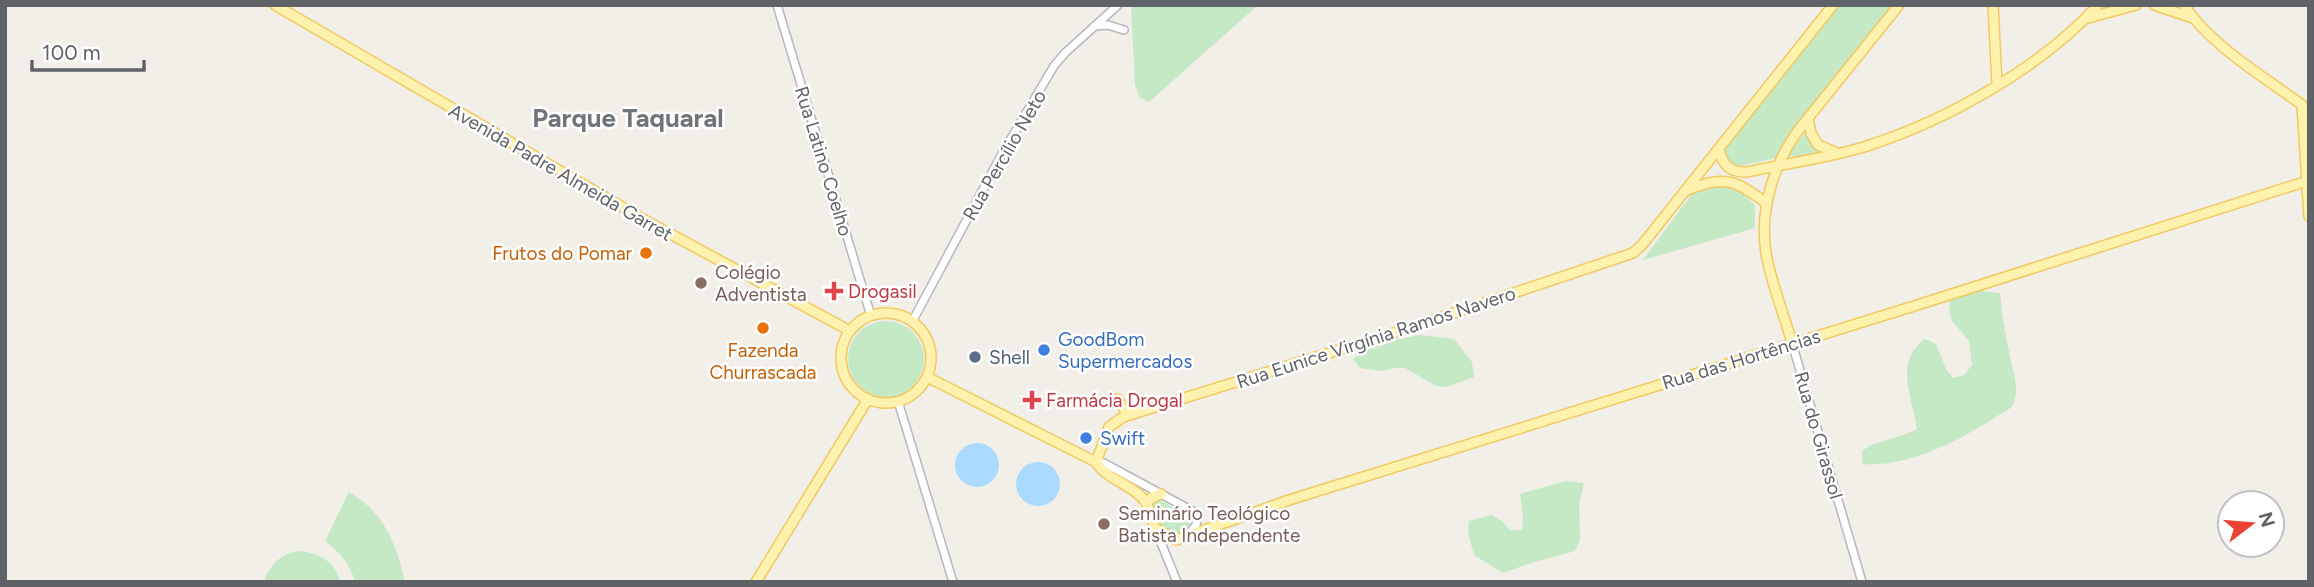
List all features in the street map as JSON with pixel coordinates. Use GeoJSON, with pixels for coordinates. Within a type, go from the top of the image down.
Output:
{"type":"FeatureCollection","features":[{"type":"Feature","properties":{"kind":"main road","name":"Avenida Padre Almeida Garret"},"geometry":{"type":"LineString","coordinates":[[275,5],[641,218],[850,331]]}},
{"type":"Feature","properties":{"kind":"main road"},"geometry":{"type":"LineString","coordinates":[[1686,191],[1833,5]]}},
{"type":"Feature","properties":{"kind":"main road","name":"Rua do Girassol"},"geometry":{"type":"LineString","coordinates":[[1792,343],[1764,236],[1767,204],[1778,165],[1786,148],[1899,5]]}},
{"type":"Feature","properties":{"kind":"main road"},"geometry":{"type":"LineString","coordinates":[[1993,5],[1997,84]]}},
{"type":"Feature","properties":{"kind":"main road"},"geometry":{"type":"LineString","coordinates":[[1719,150],[1727,167],[1739,172],[1865,147],[1944,116],[1997,84],[2029,64],[2098,5]]}},
{"type":"Feature","properties":{"kind":"main road"},"geometry":{"type":"LineString","coordinates":[[2086,18],[2136,5]]}},
{"type":"Feature","properties":{"kind":"main road"},"geometry":{"type":"LineString","coordinates":[[2154,5],[2194,19]]}},
{"type":"Feature","properties":{"kind":"main road"},"geometry":{"type":"LineString","coordinates":[[2184,5],[2194,19],[2221,44],[2305,104],[2309,216]]}},
{"type":"Feature","properties":{"kind":"main road"},"geometry":{"type":"LineString","coordinates":[[1808,119],[1813,140],[1818,145],[1840,153]]}},
{"type":"Feature","properties":{"kind":"main road"},"geometry":{"type":"LineString","coordinates":[[1686,191],[1713,182],[1731,181],[1749,190],[1767,204]]}},
{"type":"Feature","properties":{"kind":"main road","name":"Rua das Hortências"},"geometry":{"type":"LineString","coordinates":[[1175,540],[1289,500],[2307,181]]}},
{"type":"Feature","properties":{"kind":"main road","name":"Rua Eunice Virgínia Ramos Navero"},"geometry":{"type":"LineString","coordinates":[[1096,462],[1109,427],[1116,420],[1397,332],[1633,253],[1686,191]]}},
{"type":"Feature","properties":{"kind":"main road"},"geometry":{"type":"LineString","coordinates":[[896,314],[912,322],[925,337],[929,347],[930,367],[927,377],[915,393],[898,401],[883,403],[868,399],[850,385],[845,375],[842,352],[850,331],[871,316],[896,314]]}},
{"type":"Feature","properties":{"kind":"main road"},"geometry":{"type":"LineString","coordinates":[[927,377],[1096,462],[1103,473],[1139,494],[1147,503],[1155,528],[1175,540]]}},
{"type":"Feature","properties":{"kind":"main road"},"geometry":{"type":"LineString","coordinates":[[756,582],[868,399]]}},
{"type":"Feature","properties":{"kind":"main road"},"geometry":{"type":"LineString","coordinates":[[1116,399],[1125,410],[1133,414]]}},
{"type":"Feature","properties":{"kind":"main road"},"geometry":{"type":"LineString","coordinates":[[1147,503],[1161,494]]}},
{"type":"Feature","properties":{"kind":"street","name":"Rua Latino Coelho"},"geometry":{"type":"LineString","coordinates":[[777,5],[871,316]]}},
{"type":"Feature","properties":{"kind":"street","name":"Rua Percílio Neto"},"geometry":{"type":"LineString","coordinates":[[912,322],[1003,152],[1054,66],[1118,5]]}},
{"type":"Feature","properties":{"kind":"street"},"geometry":{"type":"LineString","coordinates":[[1095,26],[1108,25],[1124,30]]}},
{"type":"Feature","properties":{"kind":"street","name":"Rua do Girassol"},"geometry":{"type":"LineString","coordinates":[[1792,343],[1862,582]]}},
{"type":"Feature","properties":{"kind":"street"},"geometry":{"type":"LineString","coordinates":[[898,401],[953,582]]}},
{"type":"Feature","properties":{"kind":"street"},"geometry":{"type":"LineString","coordinates":[[1096,462],[1104,463],[1198,514],[1196,525],[1188,535]]}},
{"type":"Feature","properties":{"kind":"street"},"geometry":{"type":"LineString","coordinates":[[1155,528],[1177,582]]}},
{"type":"Feature","properties":{"kind":"street"},"geometry":{"type":"LineString","coordinates":[[1166,553],[1167,547],[1175,540]]}},
{"type":"Feature","properties":{"kind":"green space"},"geometry":{"type":"Polygon","coordinates":[[[1131,5],[1258,5],[1149,102],[1140,98],[1135,85],[1131,5]]]}},
{"type":"Feature","properties":{"kind":"green space"},"geometry":{"type":"Polygon","coordinates":[[[1840,5],[1896,5],[1776,158],[1736,167],[1726,163],[1723,156],[1725,149],[1840,5]]]}},
{"type":"Feature","properties":{"kind":"green space"},"geometry":{"type":"Polygon","coordinates":[[[1805,132],[1819,153],[1787,157],[1805,132]]]}},
{"type":"Feature","properties":{"kind":"green space"},"geometry":{"type":"Polygon","coordinates":[[[1727,185],[1739,190],[1755,205],[1755,228],[1643,260],[1694,191],[1706,186],[1727,185]]]}},
{"type":"Feature","properties":{"kind":"green space"},"geometry":{"type":"Polygon","coordinates":[[[1973,290],[2000,293],[2016,385],[2012,405],[1967,434],[1933,450],[1897,462],[1862,464],[1862,451],[1917,429],[1907,369],[1915,348],[1925,339],[1936,344],[1946,369],[1953,378],[1964,375],[1972,365],[1969,341],[1952,321],[1949,310],[1951,297],[1973,290]]]}},
{"type":"Feature","properties":{"kind":"green space"},"geometry":{"type":"Polygon","coordinates":[[[886,321],[901,324],[913,332],[921,344],[924,359],[921,374],[913,386],[901,394],[886,397],[871,394],[859,386],[851,374],[848,359],[851,344],[859,332],[871,324],[886,321]]]}},
{"type":"Feature","properties":{"kind":"green space"},"geometry":{"type":"Polygon","coordinates":[[[1420,335],[1454,339],[1472,362],[1474,377],[1447,387],[1436,386],[1405,368],[1382,371],[1360,368],[1353,359],[1371,345],[1420,335]]]}},
{"type":"Feature","properties":{"kind":"green space"},"geometry":{"type":"Polygon","coordinates":[[[1566,481],[1584,483],[1579,504],[1580,540],[1575,551],[1503,573],[1474,555],[1468,533],[1469,521],[1492,515],[1510,530],[1522,530],[1520,494],[1566,481]]]}},
{"type":"Feature","properties":{"kind":"green space"},"geometry":{"type":"Polygon","coordinates":[[[349,492],[371,509],[387,530],[398,555],[405,582],[355,582],[344,559],[325,541],[349,492]]]}},
{"type":"Feature","properties":{"kind":"green space"},"geometry":{"type":"Polygon","coordinates":[[[1157,498],[1191,518],[1192,524],[1178,534],[1165,530],[1156,518],[1151,501],[1157,498]]]}},
{"type":"Feature","properties":{"kind":"green space"},"geometry":{"type":"Polygon","coordinates":[[[298,551],[325,559],[334,568],[340,582],[264,582],[276,561],[298,551]]]}},
{"type":"Feature","properties":{"kind":"water"},"geometry":{"type":"Polygon","coordinates":[[[977,443],[993,449],[999,465],[993,481],[977,487],[961,481],[955,465],[961,449],[977,443]]]}},
{"type":"Feature","properties":{"kind":"water"},"geometry":{"type":"Polygon","coordinates":[[[1038,462],[1054,468],[1060,484],[1054,500],[1038,506],[1022,500],[1016,484],[1022,468],[1038,462]]]}},
{"type":"Feature","properties":{"kind":"place","name":"Frutos do Pomar"},"geometry":{"type":"Point","coordinates":[646,253]}},
{"type":"Feature","properties":{"kind":"place","name":"Colégio Adventista"},"geometry":{"type":"Point","coordinates":[701,283]}},
{"type":"Feature","properties":{"kind":"place","name":"Drogasil"},"geometry":{"type":"Point","coordinates":[834,291]}},
{"type":"Feature","properties":{"kind":"place","name":"Fazenda Churrascada"},"geometry":{"type":"Point","coordinates":[763,328]}},
{"type":"Feature","properties":{"kind":"place","name":"GoodBom Supermercados"},"geometry":{"type":"Point","coordinates":[1044,350]}},
{"type":"Feature","properties":{"kind":"place","name":"Shell"},"geometry":{"type":"Point","coordinates":[975,357]}},
{"type":"Feature","properties":{"kind":"place","name":"Farmácia Drogal"},"geometry":{"type":"Point","coordinates":[1032,400]}},
{"type":"Feature","properties":{"kind":"place","name":"Swift"},"geometry":{"type":"Point","coordinates":[1086,438]}},
{"type":"Feature","properties":{"kind":"place","name":"Seminário Teológico Batista Independente"},"geometry":{"type":"Point","coordinates":[1104,524]}},
{"type":"Feature","properties":{"kind":"district","name":"Parque Taquaral"},"geometry":{"type":"Point","coordinates":[628,118]}}]}
